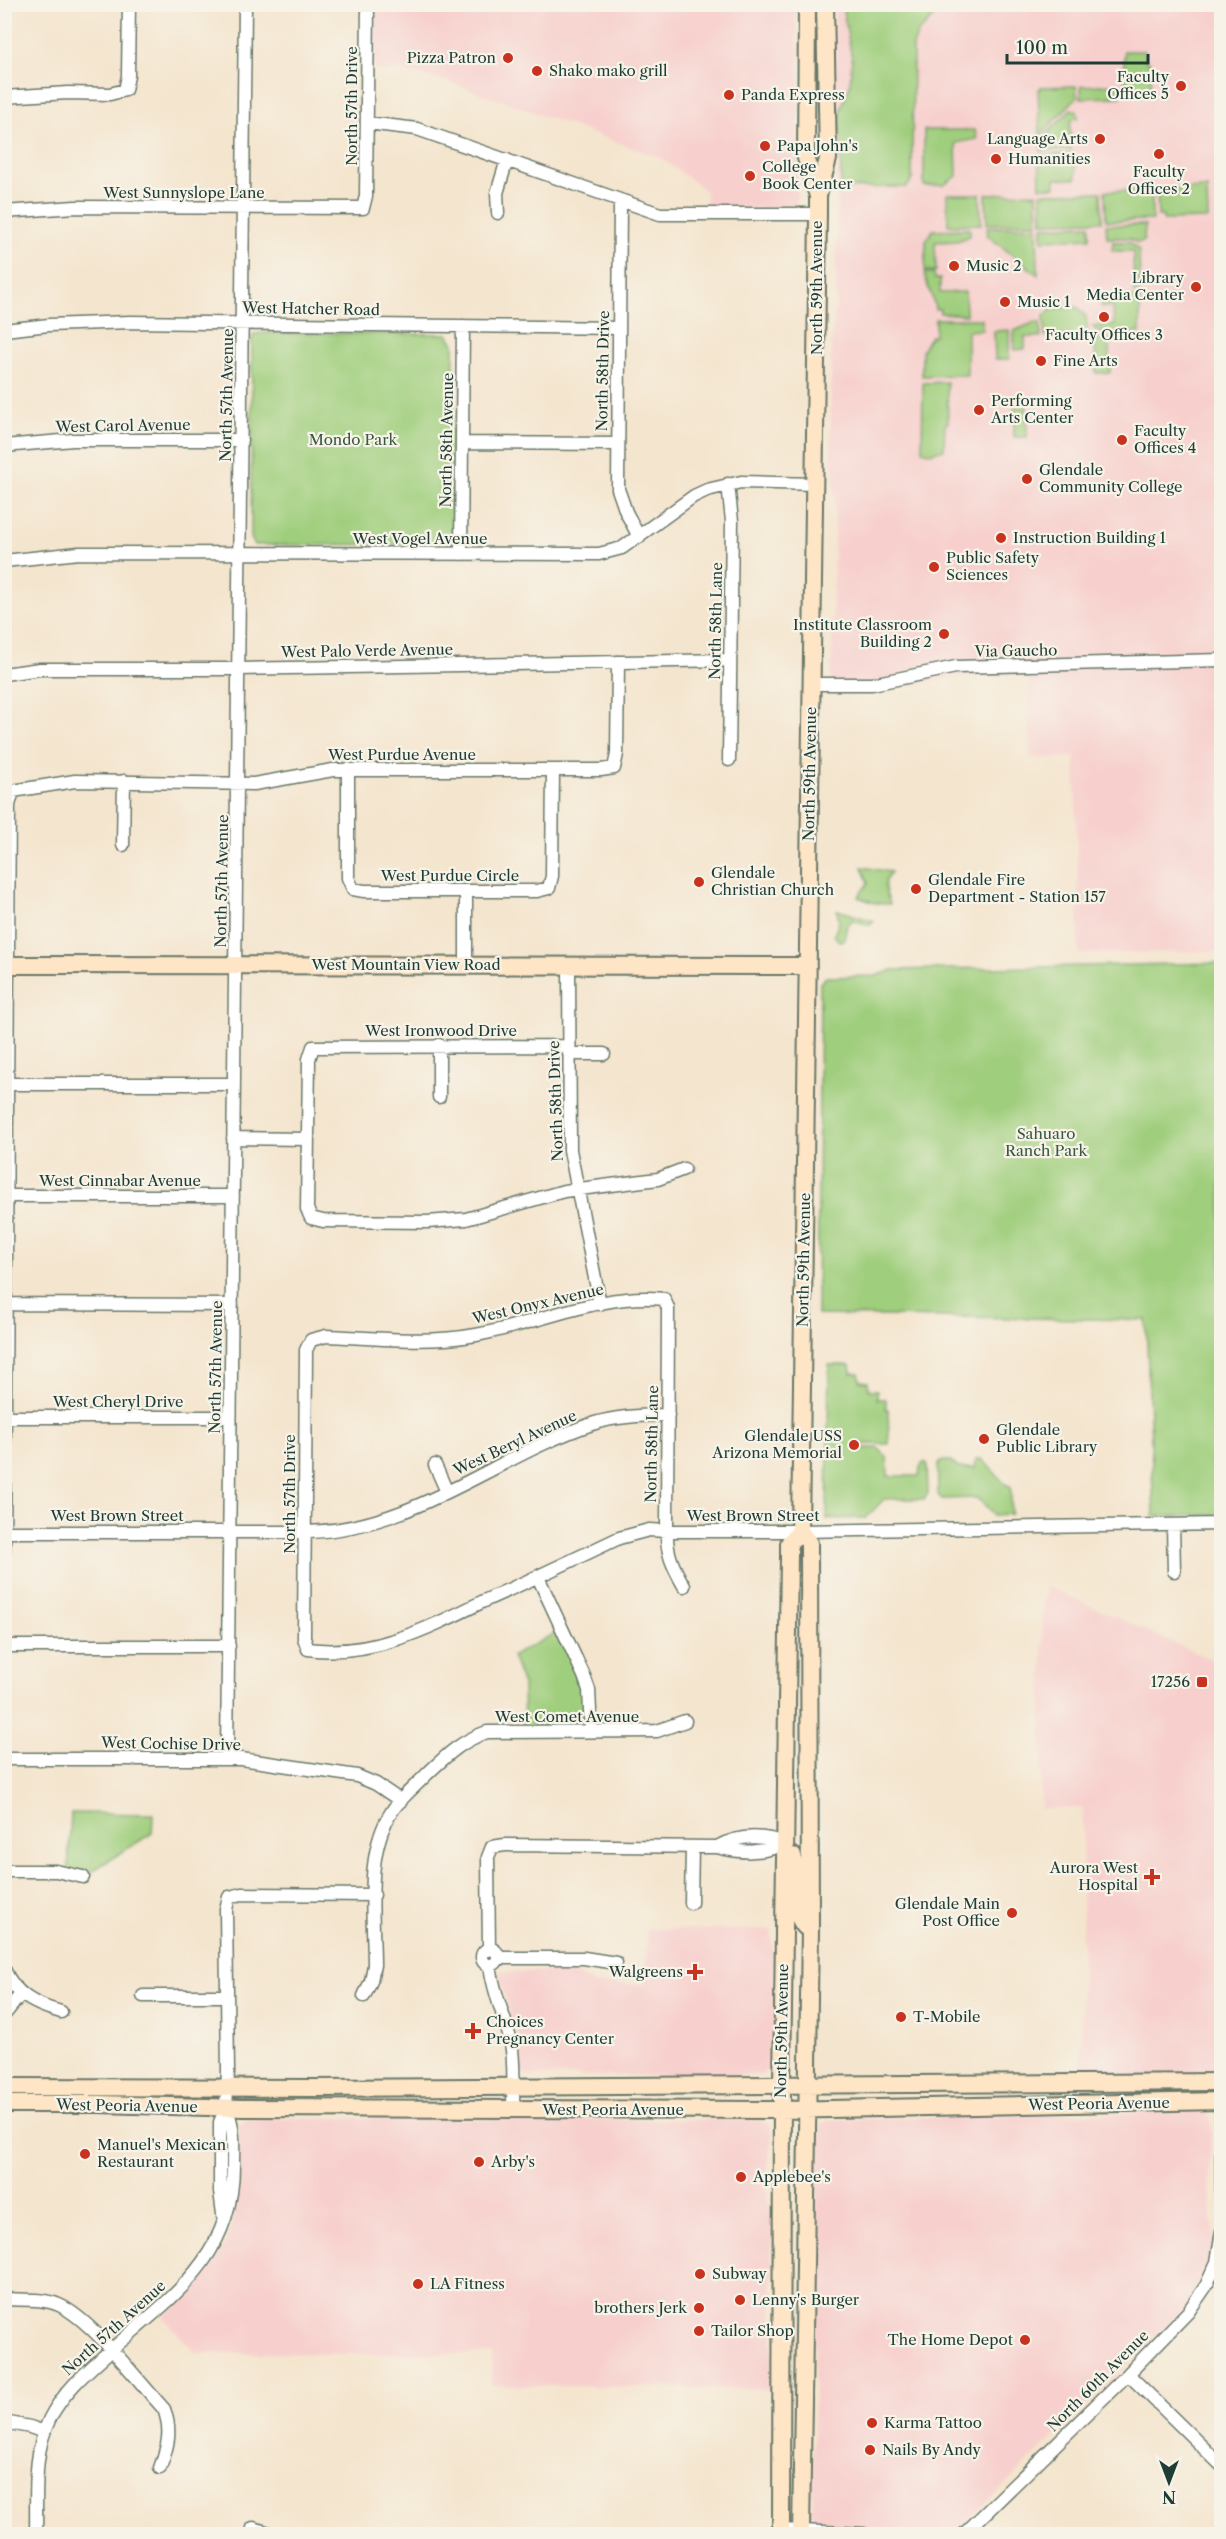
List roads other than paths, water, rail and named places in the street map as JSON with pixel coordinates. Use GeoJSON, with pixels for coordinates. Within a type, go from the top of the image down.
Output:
{"type":"FeatureCollection","features":[{"type":"Feature","properties":{"kind":"main road","name":"North 59th Avenue"},"geometry":{"type":"LineString","coordinates":[[807,4],[806,158],[818,196]]}},
{"type":"Feature","properties":{"kind":"main road","name":"North 59th Avenue"},"geometry":{"type":"LineString","coordinates":[[802,2532],[810,1930],[809,1543],[800,1531],[818,196],[828,159],[825,4]]}},
{"type":"Feature","properties":{"kind":"main road"},"geometry":{"type":"LineString","coordinates":[[806,36],[816,40],[816,95],[827,114]]}},
{"type":"Feature","properties":{"kind":"main road","name":"West Mountain View Road"},"geometry":{"type":"LineString","coordinates":[[7,964],[808,966]]}},
{"type":"Feature","properties":{"kind":"main road","name":"North 59th Avenue"},"geometry":{"type":"LineString","coordinates":[[779,2533],[781,2110],[789,1543],[800,1531]]}},
{"type":"Feature","properties":{"kind":"main road"},"geometry":{"type":"LineString","coordinates":[[785,1843],[792,1851],[794,1861],[799,1916],[804,1926],[810,1930]]}},
{"type":"Feature","properties":{"kind":"main road","name":"West Peoria Avenue"},"geometry":{"type":"LineString","coordinates":[[4,2087],[1221,2082]]}},
{"type":"Feature","properties":{"kind":"main road"},"geometry":{"type":"LineString","coordinates":[[1009,2084],[1010,2106]]}},
{"type":"Feature","properties":{"kind":"main road","name":"West Peoria Avenue"},"geometry":{"type":"LineString","coordinates":[[4,2104],[226,2108],[808,2110],[1221,2101]]}},
{"type":"Feature","properties":{"kind":"street"},"geometry":{"type":"LineString","coordinates":[[4,97],[68,93],[110,94],[125,90],[128,76],[129,4]]}},
{"type":"Feature","properties":{"kind":"street","name":"North 57th Avenue"},"geometry":{"type":"LineString","coordinates":[[226,1758],[245,4]]}},
{"type":"Feature","properties":{"kind":"street","name":"North 57th Drive"},"geometry":{"type":"LineString","coordinates":[[363,208],[366,196],[368,4]]}},
{"type":"Feature","properties":{"kind":"street"},"geometry":{"type":"LineString","coordinates":[[367,123],[417,129],[670,216],[818,214]]}},
{"type":"Feature","properties":{"kind":"street"},"geometry":{"type":"LineString","coordinates":[[498,213],[497,193],[507,160]]}},
{"type":"Feature","properties":{"kind":"street","name":"North 58th Drive"},"geometry":{"type":"LineString","coordinates":[[620,200],[618,489],[626,512],[639,537]]}},
{"type":"Feature","properties":{"kind":"street","name":"West Sunnyslope Lane"},"geometry":{"type":"LineString","coordinates":[[4,212],[75,207],[363,208]]}},
{"type":"Feature","properties":{"kind":"street","name":"West Hatcher Road"},"geometry":{"type":"LineString","coordinates":[[4,330],[49,325],[130,322],[618,328]]}},
{"type":"Feature","properties":{"kind":"street","name":"North 58th Avenue"},"geometry":{"type":"LineString","coordinates":[[461,554],[463,326]]}},
{"type":"Feature","properties":{"kind":"street","name":"West Carol Avenue"},"geometry":{"type":"LineString","coordinates":[[4,446],[73,440],[241,440]]}},
{"type":"Feature","properties":{"kind":"street"},"geometry":{"type":"LineString","coordinates":[[462,443],[617,444]]}},
{"type":"Feature","properties":{"kind":"street","name":"West Vogel Avenue"},"geometry":{"type":"LineString","coordinates":[[4,561],[79,553],[599,554],[622,548],[694,496],[728,484],[815,484]]}},
{"type":"Feature","properties":{"kind":"street","name":"North 58th Lane"},"geometry":{"type":"LineString","coordinates":[[728,484],[732,520],[729,760]]}},
{"type":"Feature","properties":{"kind":"street","name":"West Palo Verde Avenue"},"geometry":{"type":"LineString","coordinates":[[4,674],[40,669],[239,669],[730,660]]}},
{"type":"Feature","properties":{"kind":"street","name":"Via Gaucho"},"geometry":{"type":"LineString","coordinates":[[812,684],[872,684],[956,667],[1221,660]]}},
{"type":"Feature","properties":{"kind":"street","name":"West Purdue Avenue"},"geometry":{"type":"LineString","coordinates":[[7,964],[9,806],[13,791],[75,781],[272,782],[321,770],[614,768],[617,754],[618,662]]}},
{"type":"Feature","properties":{"kind":"street","name":"West Purdue Circle"},"geometry":{"type":"LineString","coordinates":[[348,770],[348,878],[353,889],[537,891],[549,888],[552,876],[553,770]]}},
{"type":"Feature","properties":{"kind":"street"},"geometry":{"type":"LineString","coordinates":[[123,845],[124,782]]}},
{"type":"Feature","properties":{"kind":"street"},"geometry":{"type":"LineString","coordinates":[[465,891],[466,966]]}},
{"type":"Feature","properties":{"kind":"street"},"geometry":{"type":"LineString","coordinates":[[4,1551],[7,964]]}},
{"type":"Feature","properties":{"kind":"street","name":"North 58th Drive"},"geometry":{"type":"LineString","coordinates":[[569,967],[570,1150],[600,1304]]}},
{"type":"Feature","properties":{"kind":"street"},"geometry":{"type":"LineString","coordinates":[[439,1045],[439,1097]]}},
{"type":"Feature","properties":{"kind":"street","name":"West Ironwood Drive"},"geometry":{"type":"LineString","coordinates":[[308,1139],[309,1059],[313,1047],[439,1045],[569,1050],[604,1054]]}},
{"type":"Feature","properties":{"kind":"street"},"geometry":{"type":"LineString","coordinates":[[8,1084],[234,1084]]}},
{"type":"Feature","properties":{"kind":"street"},"geometry":{"type":"LineString","coordinates":[[234,1138],[308,1139],[307,1209],[311,1218],[323,1221],[466,1219],[576,1189],[658,1179],[684,1169]]}},
{"type":"Feature","properties":{"kind":"street","name":"West Cinnabar Avenue"},"geometry":{"type":"LineString","coordinates":[[7,1196],[233,1196]]}},
{"type":"Feature","properties":{"kind":"street","name":"West Onyx Avenue"},"geometry":{"type":"LineString","coordinates":[[311,1340],[326,1336],[457,1338],[496,1331],[600,1304],[628,1299],[664,1299]]}},
{"type":"Feature","properties":{"kind":"street","name":"North 58th Lane"},"geometry":{"type":"LineString","coordinates":[[664,1299],[668,1308],[666,1531],[670,1561],[684,1586]]}},
{"type":"Feature","properties":{"kind":"street"},"geometry":{"type":"LineString","coordinates":[[6,1304],[232,1305]]}},
{"type":"Feature","properties":{"kind":"street","name":"North 57th Drive"},"geometry":{"type":"LineString","coordinates":[[308,1649],[304,1638],[306,1350],[311,1340]]}},
{"type":"Feature","properties":{"kind":"street","name":"West Beryl Avenue"},"geometry":{"type":"LineString","coordinates":[[230,1531],[344,1530],[375,1523],[398,1515],[550,1442],[595,1423],[617,1418],[668,1415]]}},
{"type":"Feature","properties":{"kind":"street","name":"West Cheryl Drive"},"geometry":{"type":"LineString","coordinates":[[5,1417],[230,1417]]}},
{"type":"Feature","properties":{"kind":"street","name":"West Beryl Avenue"},"geometry":{"type":"LineString","coordinates":[[435,1465],[447,1492]]}},
{"type":"Feature","properties":{"kind":"street","name":"West Brown Street"},"geometry":{"type":"LineString","coordinates":[[308,1649],[322,1651],[352,1649],[406,1637],[620,1538],[643,1532],[1221,1524]]}},
{"type":"Feature","properties":{"kind":"street"},"geometry":{"type":"LineString","coordinates":[[1173,1525],[1174,1571]]}},
{"type":"Feature","properties":{"kind":"street","name":"West Brown Street"},"geometry":{"type":"LineString","coordinates":[[5,1532],[230,1531]]}},
{"type":"Feature","properties":{"kind":"street"},"geometry":{"type":"LineString","coordinates":[[538,1577],[585,1676],[590,1699],[591,1731]]}},
{"type":"Feature","properties":{"kind":"street"},"geometry":{"type":"LineString","coordinates":[[4,1646],[229,1646]]}},
{"type":"Feature","properties":{"kind":"street","name":"West Comet Avenue"},"geometry":{"type":"LineString","coordinates":[[401,1801],[450,1752],[473,1737],[501,1730],[657,1731],[685,1721]]}},
{"type":"Feature","properties":{"kind":"street","name":"West Cochise Drive"},"geometry":{"type":"LineString","coordinates":[[4,1759],[226,1758],[357,1776],[376,1784],[401,1801]]}},
{"type":"Feature","properties":{"kind":"street"},"geometry":{"type":"LineString","coordinates":[[364,1996],[371,1981],[374,1965],[375,1848],[385,1823],[401,1801]]}},
{"type":"Feature","properties":{"kind":"street"},"geometry":{"type":"LineString","coordinates":[[513,2109],[511,2044],[496,1999],[492,1958],[488,1857],[492,1847],[506,1845],[717,1847],[739,1838],[771,1838],[785,1843]]}},
{"type":"Feature","properties":{"kind":"street"},"geometry":{"type":"LineString","coordinates":[[691,1903],[692,1847]]}},
{"type":"Feature","properties":{"kind":"street"},"geometry":{"type":"LineString","coordinates":[[4,1872],[56,1871],[83,1877]]}},
{"type":"Feature","properties":{"kind":"street","name":"North 57th Avenue"},"geometry":{"type":"LineString","coordinates":[[36,2535],[37,2463],[44,2432],[51,2416],[71,2387],[195,2274],[212,2250],[224,2222],[220,2191],[220,2122],[226,2108],[227,2087],[226,1909],[228,1897],[242,1894],[374,1895]]}},
{"type":"Feature","properties":{"kind":"street"},"geometry":{"type":"LineString","coordinates":[[492,1958],[585,1958],[615,1963]]}},
{"type":"Feature","properties":{"kind":"street"},"geometry":{"type":"LineString","coordinates":[[4,1969],[12,1985],[21,1994],[43,2007],[61,2012]]}},
{"type":"Feature","properties":{"kind":"street"},"geometry":{"type":"LineString","coordinates":[[4,2015],[21,1994]]}},
{"type":"Feature","properties":{"kind":"street"},"geometry":{"type":"LineString","coordinates":[[143,1996],[226,1996]]}},
{"type":"Feature","properties":{"kind":"street"},"geometry":{"type":"LineString","coordinates":[[1221,2082],[1221,2206]]}},
{"type":"Feature","properties":{"kind":"street","name":"North 60th Avenue"},"geometry":{"type":"LineString","coordinates":[[964,2535],[1128,2374],[1197,2300],[1217,2262],[1221,2231]]}},
{"type":"Feature","properties":{"kind":"street"},"geometry":{"type":"LineString","coordinates":[[4,2300],[35,2300],[58,2304],[76,2315],[110,2350],[164,2409],[169,2424],[170,2440],[160,2468]]}},
{"type":"Feature","properties":{"kind":"street"},"geometry":{"type":"LineString","coordinates":[[1128,2374],[1221,2466]]}},
{"type":"Feature","properties":{"kind":"street"},"geometry":{"type":"LineString","coordinates":[[4,2422],[44,2432]]}},
{"type":"Feature","properties":{"kind":"street"},"geometry":{"type":"LineString","coordinates":[[253,2528],[272,2535]]}},
{"type":"Feature","properties":{"kind":"street"},"geometry":{"type":"LineString","coordinates":[[779,2533],[864,2535]]}},
{"type":"Feature","properties":{"kind":"place","name":"Pizza Patron"},"geometry":{"type":"Point","coordinates":[508,58]}},
{"type":"Feature","properties":{"kind":"place","name":"Shako mako grill"},"geometry":{"type":"Point","coordinates":[537,71]}},
{"type":"Feature","properties":{"kind":"place","name":"Faculty Offices 5"},"geometry":{"type":"Point","coordinates":[1181,86]}},
{"type":"Feature","properties":{"kind":"place","name":"Panda Express"},"geometry":{"type":"Point","coordinates":[729,95]}},
{"type":"Feature","properties":{"kind":"place","name":"Language Arts"},"geometry":{"type":"Point","coordinates":[1100,139]}},
{"type":"Feature","properties":{"kind":"place","name":"Papa John's"},"geometry":{"type":"Point","coordinates":[765,146]}},
{"type":"Feature","properties":{"kind":"place","name":"Faculty Offices 2"},"geometry":{"type":"Point","coordinates":[1159,154]}},
{"type":"Feature","properties":{"kind":"place","name":"Humanities"},"geometry":{"type":"Point","coordinates":[996,159]}},
{"type":"Feature","properties":{"kind":"place","name":"College Book Center"},"geometry":{"type":"Point","coordinates":[750,176]}},
{"type":"Feature","properties":{"kind":"place","name":"Music 2"},"geometry":{"type":"Point","coordinates":[954,266]}},
{"type":"Feature","properties":{"kind":"place","name":"Library Media Center"},"geometry":{"type":"Point","coordinates":[1196,287]}},
{"type":"Feature","properties":{"kind":"place","name":"Music 1"},"geometry":{"type":"Point","coordinates":[1005,302]}},
{"type":"Feature","properties":{"kind":"place","name":"Faculty Offices 3"},"geometry":{"type":"Point","coordinates":[1104,317]}},
{"type":"Feature","properties":{"kind":"place","name":"Fine Arts"},"geometry":{"type":"Point","coordinates":[1041,361]}},
{"type":"Feature","properties":{"kind":"place","name":"Performing Arts Center"},"geometry":{"type":"Point","coordinates":[979,410]}},
{"type":"Feature","properties":{"kind":"place","name":"Faculty Offices 4"},"geometry":{"type":"Point","coordinates":[1122,440]}},
{"type":"Feature","properties":{"kind":"place","name":"Glendale Community College"},"geometry":{"type":"Point","coordinates":[1027,479]}},
{"type":"Feature","properties":{"kind":"place","name":"Instruction Building 1"},"geometry":{"type":"Point","coordinates":[1001,538]}},
{"type":"Feature","properties":{"kind":"place","name":"Public Safety Sciences"},"geometry":{"type":"Point","coordinates":[934,567]}},
{"type":"Feature","properties":{"kind":"place","name":"Institute Classroom Building 2"},"geometry":{"type":"Point","coordinates":[944,634]}},
{"type":"Feature","properties":{"kind":"place","name":"Glendale Christian Church"},"geometry":{"type":"Point","coordinates":[699,882]}},
{"type":"Feature","properties":{"kind":"place","name":"Glendale Fire Department - Station 157"},"geometry":{"type":"Point","coordinates":[916,889]}},
{"type":"Feature","properties":{"kind":"place","name":"Glendale Public Library"},"geometry":{"type":"Point","coordinates":[984,1439]}},
{"type":"Feature","properties":{"kind":"place","name":"Glendale USS Arizona Memorial"},"geometry":{"type":"Point","coordinates":[854,1445]}},
{"type":"Feature","properties":{"kind":"place","name":"17256"},"geometry":{"type":"Point","coordinates":[1202,1682]}},
{"type":"Feature","properties":{"kind":"place","name":"Aurora West Hospital"},"geometry":{"type":"Point","coordinates":[1152,1877]}},
{"type":"Feature","properties":{"kind":"place","name":"Glendale Main Post Office"},"geometry":{"type":"Point","coordinates":[1012,1913]}},
{"type":"Feature","properties":{"kind":"place","name":"Walgreens"},"geometry":{"type":"Point","coordinates":[695,1972]}},
{"type":"Feature","properties":{"kind":"place","name":"T-Mobile"},"geometry":{"type":"Point","coordinates":[901,2017]}},
{"type":"Feature","properties":{"kind":"place","name":"Choices Pregnancy Center"},"geometry":{"type":"Point","coordinates":[473,2031]}},
{"type":"Feature","properties":{"kind":"place","name":"Manuel's Mexican Restaurant"},"geometry":{"type":"Point","coordinates":[85,2154]}},
{"type":"Feature","properties":{"kind":"place","name":"Arby's"},"geometry":{"type":"Point","coordinates":[479,2162]}},
{"type":"Feature","properties":{"kind":"place","name":"Applebee's"},"geometry":{"type":"Point","coordinates":[741,2177]}},
{"type":"Feature","properties":{"kind":"place","name":"Subway"},"geometry":{"type":"Point","coordinates":[700,2274]}},
{"type":"Feature","properties":{"kind":"place","name":"LA Fitness"},"geometry":{"type":"Point","coordinates":[418,2284]}},
{"type":"Feature","properties":{"kind":"place","name":"Lenny's Burger"},"geometry":{"type":"Point","coordinates":[740,2300]}},
{"type":"Feature","properties":{"kind":"place","name":"brothers Jerk"},"geometry":{"type":"Point","coordinates":[699,2308]}},
{"type":"Feature","properties":{"kind":"place","name":"Tailor Shop"},"geometry":{"type":"Point","coordinates":[699,2331]}},
{"type":"Feature","properties":{"kind":"place","name":"The Home Depot"},"geometry":{"type":"Point","coordinates":[1025,2340]}},
{"type":"Feature","properties":{"kind":"place","name":"Karma Tattoo"},"geometry":{"type":"Point","coordinates":[872,2423]}},
{"type":"Feature","properties":{"kind":"place","name":"Nails By Andy"},"geometry":{"type":"Point","coordinates":[870,2450]}},
{"type":"Feature","properties":{"kind":"park label","name":"Mondo Park"},"geometry":{"type":"Point","coordinates":[353,440]}},
{"type":"Feature","properties":{"kind":"park label","name":"Sahuaro Ranch Park"},"geometry":{"type":"Point","coordinates":[1046,1142]}}]}
